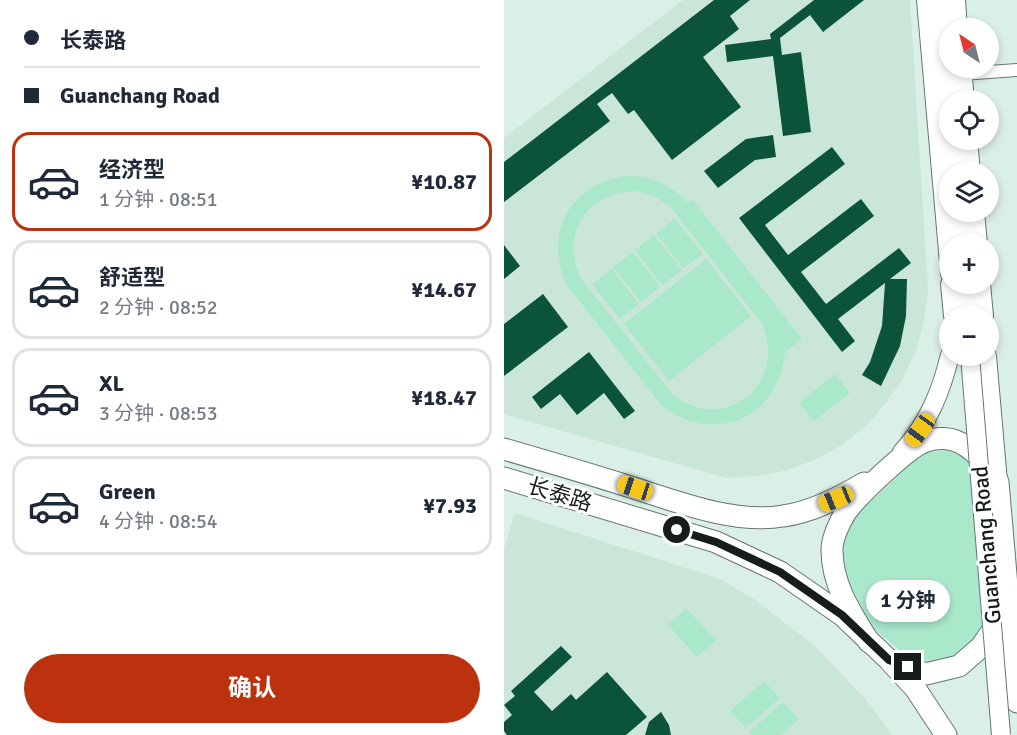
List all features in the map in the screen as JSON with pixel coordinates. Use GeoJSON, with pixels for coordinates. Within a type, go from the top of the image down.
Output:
{"type":"FeatureCollection","features":[{"type":"Feature","properties":{"kind":"highway"},"geometry":{"type":"LineString","coordinates":[[946,735],[915,688],[869,642],[840,592],[833,569],[832,547],[846,512],[887,470],[923,442],[939,438],[956,441],[981,457],[998,482]]}},
{"type":"Feature","properties":{"kind":"highway","name":"长泰路"},"geometry":{"type":"LineString","coordinates":[[504,449],[717,513],[752,517],[782,517],[810,509],[836,499],[887,470]]}},
{"type":"Feature","properties":{"kind":"highway","name":"长泰路"},"geometry":{"type":"LineString","coordinates":[[504,477],[716,542],[780,572],[842,615],[869,642]]}},
{"type":"Feature","properties":{"kind":"highway","name":"Guanchang Road"},"geometry":{"type":"LineString","coordinates":[[998,482],[1017,702]]}},
{"type":"Feature","properties":{"kind":"highway"},"geometry":{"type":"LineString","coordinates":[[889,660],[926,674],[959,666],[981,647],[999,623],[1008,594]]}},
{"type":"Feature","properties":{"kind":"main road"},"geometry":{"type":"LineString","coordinates":[[926,0],[946,234]]}},
{"type":"Feature","properties":{"kind":"main road"},"geometry":{"type":"LineString","coordinates":[[940,0],[948,90]]}},
{"type":"Feature","properties":{"kind":"main road"},"geometry":{"type":"LineString","coordinates":[[956,0],[957,18]]}},
{"type":"Feature","properties":{"kind":"main road"},"geometry":{"type":"LineString","coordinates":[[887,470],[908,447],[934,406],[947,366]]}},
{"type":"Feature","properties":{"kind":"main road","name":"Guanchang Road"},"geometry":{"type":"LineString","coordinates":[[971,366],[1001,735]]}},
{"type":"Feature","properties":{"kind":"main road","name":"Guanchang Road"},"geometry":{"type":"LineString","coordinates":[[988,366],[998,482]]}},
{"type":"Feature","properties":{"kind":"street"},"geometry":{"type":"LineString","coordinates":[[999,70],[1017,70]]}},
{"type":"Feature","properties":{"kind":"shaded area"},"geometry":{"type":"Polygon","coordinates":[[[683,0],[910,0],[928,291],[924,321],[916,350],[903,378],[866,426],[842,445],[815,460],[787,470],[757,476],[726,478],[504,414],[504,138],[683,0]]]}},
{"type":"Feature","properties":{"kind":"shaded area"},"geometry":{"type":"Polygon","coordinates":[[[515,513],[720,579],[754,599],[815,646],[868,702],[892,735],[504,735],[504,549],[515,513]]]}},
{"type":"Feature","properties":{"kind":"green space"},"geometry":{"type":"Polygon","coordinates":[[[624,176],[643,177],[667,186],[688,203],[693,200],[802,339],[785,352],[780,375],[771,394],[757,409],[741,419],[723,424],[703,424],[682,418],[662,406],[566,284],[560,265],[558,247],[560,230],[566,215],[576,201],[605,181],[624,176]],[[635,191],[618,193],[592,207],[582,218],[576,231],[575,261],[580,277],[673,395],[693,406],[712,409],[731,406],[747,397],[759,383],[766,366],[768,346],[762,324],[670,206],[654,196],[635,191]]]}},
{"type":"Feature","properties":{"kind":"green space"},"geometry":{"type":"Polygon","coordinates":[[[675,219],[703,254],[683,268],[656,234],[675,219]]]}},
{"type":"Feature","properties":{"kind":"green space"},"geometry":{"type":"Polygon","coordinates":[[[654,235],[682,270],[662,285],[635,250],[654,235]]]}},
{"type":"Feature","properties":{"kind":"green space"},"geometry":{"type":"Polygon","coordinates":[[[633,252],[660,287],[641,302],[613,267],[633,252]]]}},
{"type":"Feature","properties":{"kind":"green space"},"geometry":{"type":"Polygon","coordinates":[[[706,259],[751,316],[669,381],[624,324],[706,259]]]}},
{"type":"Feature","properties":{"kind":"green space"},"geometry":{"type":"Polygon","coordinates":[[[612,269],[639,304],[620,319],[592,284],[612,269]]]}},
{"type":"Feature","properties":{"kind":"green space"},"geometry":{"type":"Polygon","coordinates":[[[835,374],[850,393],[814,421],[799,403],[835,374]]]}},
{"type":"Feature","properties":{"kind":"green space"},"geometry":{"type":"Polygon","coordinates":[[[946,450],[964,457],[985,472],[999,614],[963,654],[921,668],[867,623],[838,570],[843,538],[851,517],[922,453],[946,450]]]}},
{"type":"Feature","properties":{"kind":"green space"},"geometry":{"type":"Polygon","coordinates":[[[686,608],[716,640],[697,657],[668,625],[686,608]]]}},
{"type":"Feature","properties":{"kind":"green space"},"geometry":{"type":"Polygon","coordinates":[[[764,681],[780,698],[746,728],[730,711],[764,681]]]}},
{"type":"Feature","properties":{"kind":"green space"},"geometry":{"type":"Polygon","coordinates":[[[783,702],[799,719],[781,735],[752,735],[749,732],[783,702]]]}},
{"type":"Feature","properties":{"kind":"building"},"geometry":{"type":"Polygon","coordinates":[[[714,0],[750,0],[730,16],[739,29],[703,57],[741,107],[672,160],[634,110],[628,114],[612,93],[597,104],[610,121],[504,202],[504,162],[714,0]]]}},
{"type":"Feature","properties":{"kind":"building"},"geometry":{"type":"Polygon","coordinates":[[[814,0],[864,0],[823,32],[810,15],[780,38],[782,55],[801,52],[811,132],[783,136],[773,56],[727,62],[725,45],[771,39],[770,34],[814,0]]]}},
{"type":"Feature","properties":{"kind":"building"},"geometry":{"type":"Polygon","coordinates":[[[773,135],[776,157],[755,160],[718,188],[704,171],[746,139],[773,135]]]}},
{"type":"Feature","properties":{"kind":"building"},"geometry":{"type":"Polygon","coordinates":[[[832,147],[845,164],[765,225],[788,255],[861,199],[874,216],[801,272],[826,304],[899,248],[911,263],[890,279],[907,279],[906,316],[900,346],[881,386],[862,375],[870,362],[882,326],[885,283],[838,319],[855,341],[842,352],[739,218],[832,147]]]}},
{"type":"Feature","properties":{"kind":"building"},"geometry":{"type":"Polygon","coordinates":[[[504,245],[520,266],[504,279],[504,245]]]}},
{"type":"Feature","properties":{"kind":"building"},"geometry":{"type":"Polygon","coordinates":[[[543,294],[568,327],[504,376],[504,324],[543,294]]]}},
{"type":"Feature","properties":{"kind":"building"},"geometry":{"type":"Polygon","coordinates":[[[589,352],[635,411],[624,419],[604,393],[577,415],[560,394],[541,409],[532,397],[589,352]]]}},
{"type":"Feature","properties":{"kind":"building"},"geometry":{"type":"Polygon","coordinates":[[[561,646],[572,657],[534,692],[552,711],[571,694],[576,700],[607,672],[647,717],[626,735],[507,735],[504,731],[504,722],[512,715],[504,705],[515,696],[511,691],[561,646]]]}},
{"type":"Feature","properties":{"kind":"building"},"geometry":{"type":"Polygon","coordinates":[[[661,712],[669,725],[671,735],[645,735],[649,722],[661,712]]]}},
{"type":"Feature","properties":{"kind":"route"},"geometry":{"type":"LineString","coordinates":[[677,530],[716,542],[780,572],[842,615],[889,660],[908,667]]}}]}
